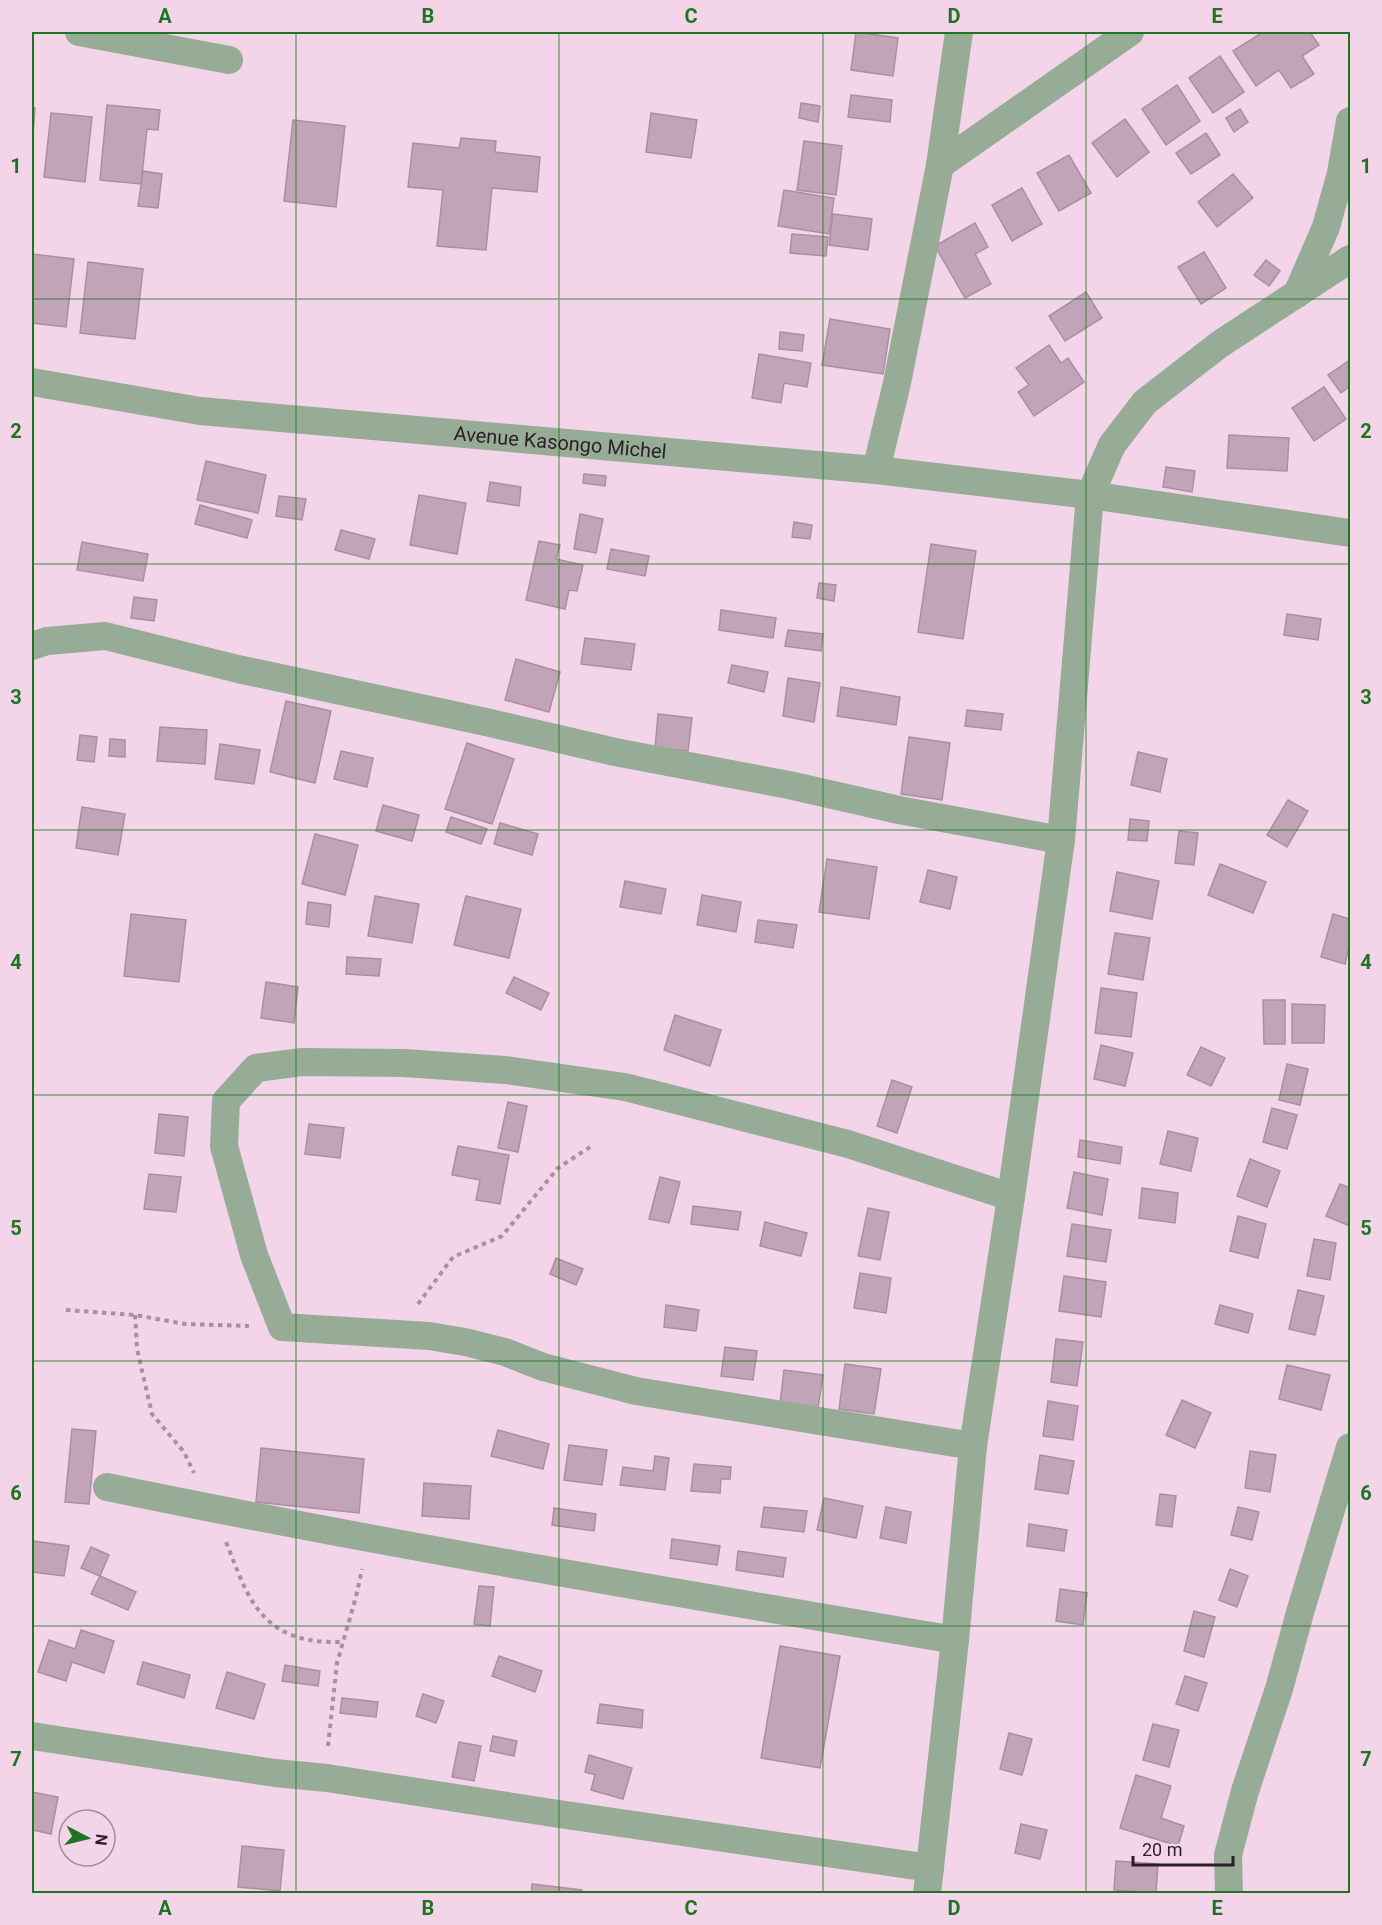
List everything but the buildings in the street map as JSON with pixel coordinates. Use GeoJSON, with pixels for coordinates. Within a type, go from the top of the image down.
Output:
{"type":"FeatureCollection","features":[{"type":"Feature","properties":{"kind":"street"},"geometry":{"type":"LineString","coordinates":[[79,32],[229,60]]}},
{"type":"Feature","properties":{"kind":"street"},"geometry":{"type":"LineString","coordinates":[[876,470],[897,383],[940,165],[959,32]]}},
{"type":"Feature","properties":{"kind":"street"},"geometry":{"type":"LineString","coordinates":[[940,165],[1130,32]]}},
{"type":"Feature","properties":{"kind":"street"},"geometry":{"type":"LineString","coordinates":[[1296,294],[1326,227],[1341,173],[1350,121]]}},
{"type":"Feature","properties":{"kind":"street"},"geometry":{"type":"LineString","coordinates":[[32,1736],[559,1814],[928,1881],[955,1640],[973,1446],[1011,1197],[1061,840],[1090,495],[1112,445],[1145,402],[1220,344],[1350,259]]}},
{"type":"Feature","properties":{"kind":"street","name":"Avenue Kasongo Michel"},"geometry":{"type":"LineString","coordinates":[[32,382],[200,411],[876,470],[1090,495],[1350,533]]}},
{"type":"Feature","properties":{"kind":"street"},"geometry":{"type":"LineString","coordinates":[[32,646],[47,641],[105,636],[238,669],[615,752],[789,785],[899,810],[1061,840]]}},
{"type":"Feature","properties":{"kind":"street"},"geometry":{"type":"LineString","coordinates":[[973,1446],[636,1392],[543,1367],[505,1352],[429,1336],[282,1327],[255,1255],[224,1146],[226,1101],[256,1068],[302,1062],[404,1063],[505,1070],[625,1087],[848,1144],[1011,1197]]}},
{"type":"Feature","properties":{"kind":"street"},"geometry":{"type":"LineString","coordinates":[[1229,1893],[1228,1855],[1245,1791],[1279,1689],[1350,1447]]}},
{"type":"Feature","properties":{"kind":"street"},"geometry":{"type":"LineString","coordinates":[[107,1486],[368,1538],[955,1640]]}},
{"type":"Feature","properties":{"kind":"path"},"geometry":{"type":"LineString","coordinates":[[405,1335],[408,1318],[453,1257],[502,1236],[558,1168],[593,1145]]}},
{"type":"Feature","properties":{"kind":"path"},"geometry":{"type":"LineString","coordinates":[[66,1310],[135,1315],[185,1324],[282,1327]]}},
{"type":"Feature","properties":{"kind":"path"},"geometry":{"type":"LineString","coordinates":[[135,1315],[137,1349],[152,1414],[184,1452],[213,1508],[242,1584],[257,1612],[280,1630],[308,1640],[342,1642]]}},
{"type":"Feature","properties":{"kind":"path"},"geometry":{"type":"LineString","coordinates":[[327,1778],[337,1663],[356,1597],[368,1538]]}}]}
